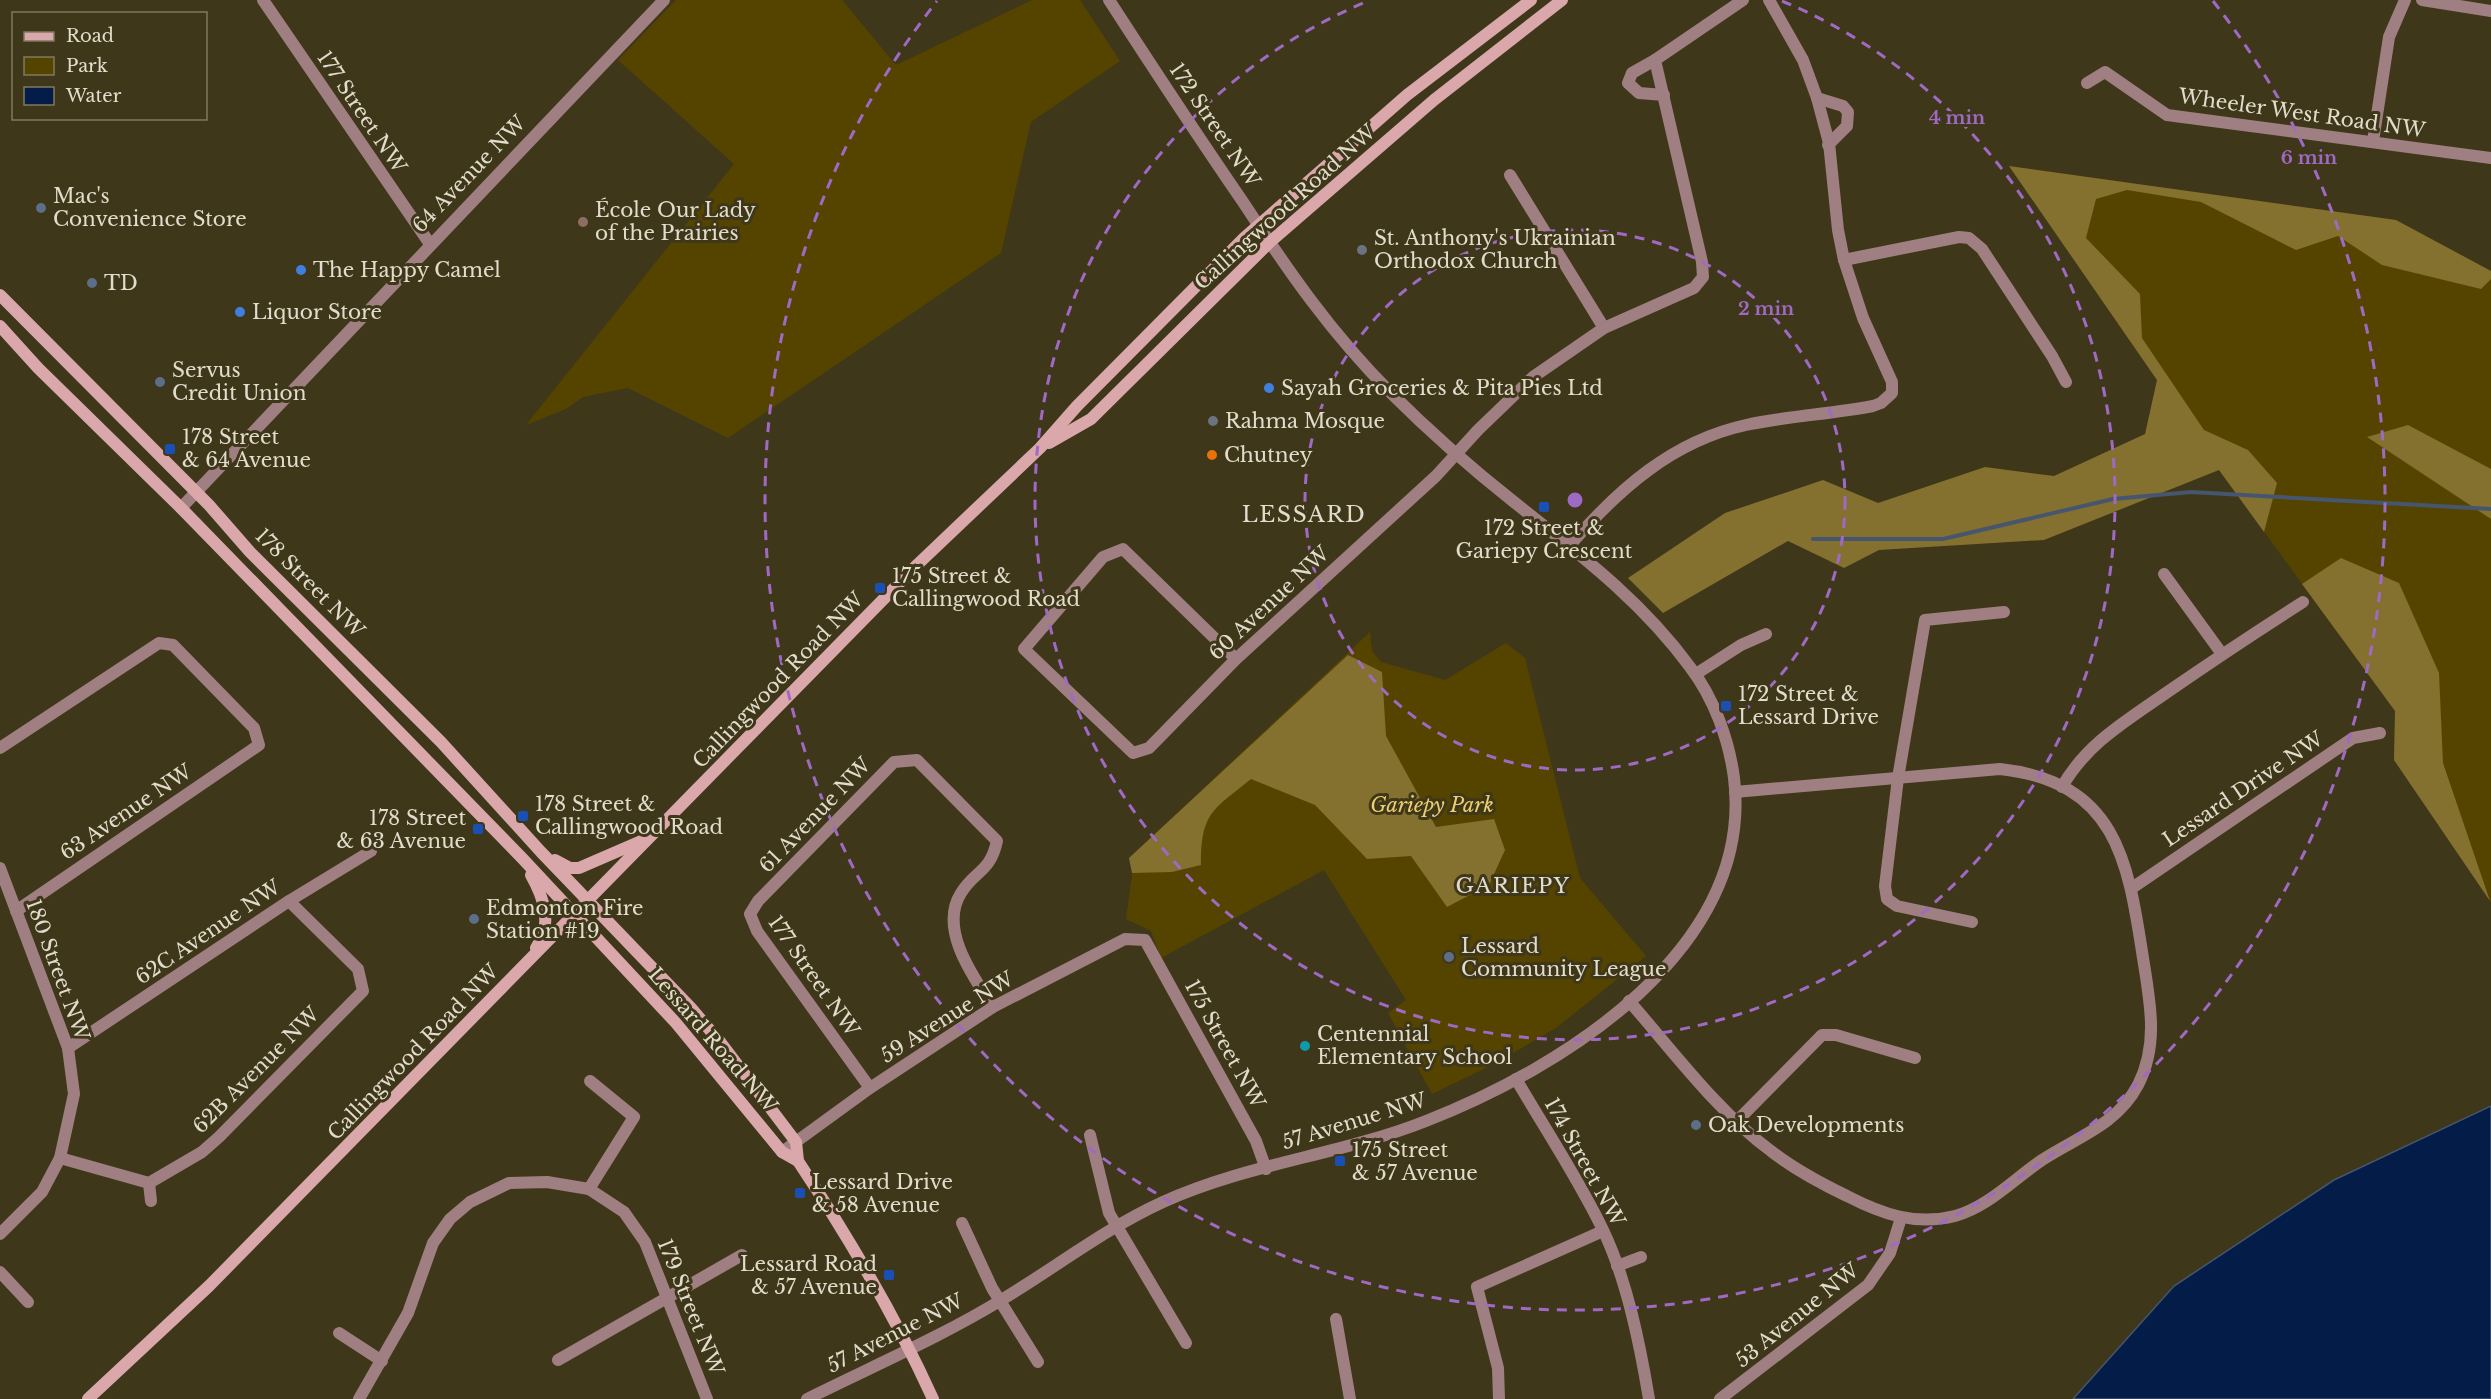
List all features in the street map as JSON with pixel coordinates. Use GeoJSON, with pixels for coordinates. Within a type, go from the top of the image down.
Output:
{"type":"FeatureCollection","features":[{"type":"Feature","properties":{"kind":"main road","name":"Callingwood Road NW"},"geometry":{"type":"LineString","coordinates":[[88,1399],[209,1286],[918,564],[1040,448],[1077,406],[1258,225],[1407,95],[1531,0]]}},
{"type":"Feature","properties":{"kind":"main road","name":"Callingwood Road NW"},"geometry":{"type":"LineString","coordinates":[[1040,448],[1091,419],[1270,242],[1434,100],[1562,0]]}},
{"type":"Feature","properties":{"kind":"main road","name":"178 Street NW"},"geometry":{"type":"LineString","coordinates":[[0,295],[196,492],[250,552],[441,742],[589,901]]}},
{"type":"Feature","properties":{"kind":"main road","name":"178 Street NW"},"geometry":{"type":"LineString","coordinates":[[0,326],[38,368],[181,508],[575,915]]}},
{"type":"Feature","properties":{"kind":"main road"},"geometry":{"type":"LineString","coordinates":[[541,852],[570,868],[579,868],[653,836]]}},
{"type":"Feature","properties":{"kind":"main road"},"geometry":{"type":"LineString","coordinates":[[520,970],[543,939],[547,916],[540,890],[522,858]]}},
{"type":"Feature","properties":{"kind":"main road","name":"Lessard Road NW"},"geometry":{"type":"LineString","coordinates":[[589,901],[721,1043],[796,1142],[798,1161],[853,1245],[909,1348],[933,1399]]}},
{"type":"Feature","properties":{"kind":"main road","name":"Lessard Road NW"},"geometry":{"type":"LineString","coordinates":[[575,915],[705,1056],[782,1152],[798,1161]]}},
{"type":"Feature","properties":{"kind":"street","name":"177 Street NW"},"geometry":{"type":"LineString","coordinates":[[263,0],[430,244]]}},
{"type":"Feature","properties":{"kind":"street","name":"64 Avenue NW"},"geometry":{"type":"LineString","coordinates":[[181,508],[664,0]]}},
{"type":"Feature","properties":{"kind":"street","name":"172 Street NW"},"geometry":{"type":"LineString","coordinates":[[1109,0],[1258,225],[1338,338],[1392,394],[1456,454],[1570,545],[1640,607],[1696,674],[1727,745],[1735,792],[1733,833],[1725,870],[1712,905],[1697,930]]}},
{"type":"Feature","properties":{"kind":"street"},"geometry":{"type":"LineString","coordinates":[[1655,60],[1664,95],[1639,93],[1628,84],[1632,73],[1743,0]]}},
{"type":"Feature","properties":{"kind":"street"},"geometry":{"type":"LineString","coordinates":[[1570,545],[1622,489],[1658,463],[1691,444],[1744,425],[1866,407],[1887,399],[1892,393],[1892,382],[1863,318],[1844,260],[1828,145],[1817,98],[1803,60],[1769,0]]}},
{"type":"Feature","properties":{"kind":"street"},"geometry":{"type":"LineString","coordinates":[[2373,141],[2389,37],[2405,0]]}},
{"type":"Feature","properties":{"kind":"street"},"geometry":{"type":"LineString","coordinates":[[2422,0],[2491,11]]}},
{"type":"Feature","properties":{"kind":"street","name":"Wheeler West Road NW"},"geometry":{"type":"LineString","coordinates":[[2087,83],[2105,72],[2167,115],[2491,158]]}},
{"type":"Feature","properties":{"kind":"street","name":"60 Avenue NW"},"geometry":{"type":"LineString","coordinates":[[1236,659],[1123,549],[1103,557],[1024,648],[1133,753],[1149,748],[1236,659],[1425,487],[1533,378],[1604,328],[1694,288],[1703,277],[1702,262],[1664,95]]}},
{"type":"Feature","properties":{"kind":"street"},"geometry":{"type":"LineString","coordinates":[[1817,98],[1843,106],[1848,112],[1847,126],[1828,145]]}},
{"type":"Feature","properties":{"kind":"street"},"geometry":{"type":"LineString","coordinates":[[1510,175],[1604,328]]}},
{"type":"Feature","properties":{"kind":"street"},"geometry":{"type":"LineString","coordinates":[[1844,260],[1959,237],[1969,238],[1982,249],[2052,356],[2066,382]]}},
{"type":"Feature","properties":{"kind":"street"},"geometry":{"type":"LineString","coordinates":[[2164,574],[2222,654]]}},
{"type":"Feature","properties":{"kind":"street"},"geometry":{"type":"LineString","coordinates":[[2062,787],[2080,760],[2103,737],[2222,654],[2303,602]]}},
{"type":"Feature","properties":{"kind":"street"},"geometry":{"type":"LineString","coordinates":[[1972,922],[1897,906],[1887,899],[1885,886],[1898,778],[1924,620],[2004,612]]}},
{"type":"Feature","properties":{"kind":"street"},"geometry":{"type":"LineString","coordinates":[[1696,674],[1741,645],[1766,633]]}},
{"type":"Feature","properties":{"kind":"street","name":"63 Avenue NW"},"geometry":{"type":"LineString","coordinates":[[0,748],[159,643],[173,645],[254,728],[259,745],[16,912]]}},
{"type":"Feature","properties":{"kind":"street","name":"Lessard Drive NW"},"geometry":{"type":"LineString","coordinates":[[2132,888],[2353,738],[2380,733]]}},
{"type":"Feature","properties":{"kind":"street","name":"61 Avenue NW"},"geometry":{"type":"LineString","coordinates":[[750,914],[758,901],[894,762],[917,760],[997,841],[993,859],[960,893],[954,919],[962,959],[993,1007]]}},
{"type":"Feature","properties":{"kind":"street"},"geometry":{"type":"LineString","coordinates":[[1629,1002],[1736,1122],[1794,1168],[1877,1211],[1901,1218],[1942,1219],[1977,1206],[2047,1157],[2108,1121],[2131,1097],[2146,1065],[2152,1026],[2132,888],[2126,864],[2108,828],[2090,808],[2062,787],[2027,773],[2000,769],[1735,792]]}},
{"type":"Feature","properties":{"kind":"street","name":"62C Avenue NW"},"geometry":{"type":"LineString","coordinates":[[68,1048],[289,901],[371,851]]}},
{"type":"Feature","properties":{"kind":"street","name":"180 Street NW"},"geometry":{"type":"LineString","coordinates":[[0,868],[68,1048],[74,1095],[60,1158]]}},
{"type":"Feature","properties":{"kind":"street","name":"62B Avenue NW"},"geometry":{"type":"LineString","coordinates":[[149,1183],[202,1152],[219,1137],[363,991],[358,969],[289,901]]}},
{"type":"Feature","properties":{"kind":"street","name":"177 Street NW"},"geometry":{"type":"LineString","coordinates":[[750,914],[757,931],[870,1088]]}},
{"type":"Feature","properties":{"kind":"street","name":"57 Avenue NW"},"geometry":{"type":"LineString","coordinates":[[807,1399],[999,1301],[1116,1227],[1179,1195],[1399,1131],[1468,1103],[1516,1079],[1573,1043],[1629,1002],[1654,979],[1697,930]]}},
{"type":"Feature","properties":{"kind":"street","name":"59 Avenue NW"},"geometry":{"type":"LineString","coordinates":[[782,1152],[870,1088],[993,1007],[1125,939],[1145,940]]}},
{"type":"Feature","properties":{"kind":"street","name":"175 Street NW"},"geometry":{"type":"LineString","coordinates":[[1145,940],[1259,1146],[1266,1168]]}},
{"type":"Feature","properties":{"kind":"street"},"geometry":{"type":"LineString","coordinates":[[1736,1122],[1822,1035],[1836,1035],[1915,1058]]}},
{"type":"Feature","properties":{"kind":"street","name":"174 Street NW"},"geometry":{"type":"LineString","coordinates":[[1516,1079],[1603,1231],[1617,1266],[1650,1399]]}},
{"type":"Feature","properties":{"kind":"street"},"geometry":{"type":"LineString","coordinates":[[589,1189],[634,1118],[590,1081]]}},
{"type":"Feature","properties":{"kind":"street"},"geometry":{"type":"LineString","coordinates":[[1090,1135],[1105,1203],[1116,1227],[1186,1343]]}},
{"type":"Feature","properties":{"kind":"street"},"geometry":{"type":"LineString","coordinates":[[0,1234],[42,1192],[60,1158],[149,1183],[152,1201]]}},
{"type":"Feature","properties":{"kind":"street","name":"179 Street NW"},"geometry":{"type":"LineString","coordinates":[[382,1361],[408,1313],[433,1243],[450,1219],[470,1202],[509,1183],[547,1182],[589,1189],[624,1212],[645,1242],[664,1297],[707,1399]]}},
{"type":"Feature","properties":{"kind":"street","name":"53 Avenue NW"},"geometry":{"type":"LineString","coordinates":[[1720,1399],[1869,1285],[1890,1253],[1901,1218]]}},
{"type":"Feature","properties":{"kind":"street"},"geometry":{"type":"LineString","coordinates":[[962,1223],[999,1301],[1038,1362]]}},
{"type":"Feature","properties":{"kind":"street"},"geometry":{"type":"LineString","coordinates":[[1499,1399],[1498,1368],[1477,1287],[1603,1231]]}},
{"type":"Feature","properties":{"kind":"street"},"geometry":{"type":"LineString","coordinates":[[558,1360],[664,1297],[742,1256]]}},
{"type":"Feature","properties":{"kind":"street"},"geometry":{"type":"LineString","coordinates":[[1617,1266],[1641,1257]]}},
{"type":"Feature","properties":{"kind":"street"},"geometry":{"type":"LineString","coordinates":[[0,1272],[28,1302]]}},
{"type":"Feature","properties":{"kind":"street"},"geometry":{"type":"LineString","coordinates":[[1336,1319],[1350,1399]]}},
{"type":"Feature","properties":{"kind":"street"},"geometry":{"type":"LineString","coordinates":[[339,1333],[382,1361],[359,1399]]}},
{"type":"Feature","properties":{"kind":"green space"},"geometry":{"type":"Polygon","coordinates":[[[676,0],[842,0],[896,65],[1032,0],[1080,0],[1120,61],[1031,122],[1001,253],[728,438],[628,388],[583,397],[566,409],[526,425],[734,164],[618,60],[676,0]]]}},
{"type":"Feature","properties":{"kind":"green space"},"geometry":{"type":"Polygon","coordinates":[[[2009,166],[2396,220],[2491,271],[2491,902],[2394,760],[2395,711],[2219,470],[2009,166]]]}},
{"type":"Feature","properties":{"kind":"green space","name":"Gariepy Park"},"geometry":{"type":"Polygon","coordinates":[[[1370,632],[1372,651],[1381,662],[1445,680],[1506,643],[1525,658],[1580,878],[1646,956],[1556,1028],[1494,1064],[1432,1094],[1388,1013],[1406,1000],[1324,870],[1161,958],[1151,931],[1126,919],[1132,874],[1129,858],[1370,632]]]}},
{"type":"Feature","properties":{"kind":"shaded area"},"geometry":{"type":"Polygon","coordinates":[[[2009,166],[2396,220],[2491,271],[2491,279],[2481,289],[2382,265],[2338,236],[2296,250],[2201,202],[2127,190],[2096,199],[2086,238],[2140,294],[2142,338],[2204,430],[2248,450],[2277,483],[2264,532],[2219,470],[2044,540],[1879,550],[1844,568],[1788,541],[1663,613],[1628,578],[1725,513],[1823,480],[1878,503],[1985,467],[2054,476],[2145,434],[2157,380],[2009,166]]]}},
{"type":"Feature","properties":{"kind":"shaded area"},"geometry":{"type":"Polygon","coordinates":[[[2408,425],[2491,469],[2491,519],[2367,437],[2408,425]]]}},
{"type":"Feature","properties":{"kind":"shaded area"},"geometry":{"type":"Polygon","coordinates":[[[2341,558],[2399,583],[2439,673],[2443,763],[2490,901],[2394,760],[2395,711],[2302,584],[2341,558]]]}},
{"type":"Feature","properties":{"kind":"shaded area"},"geometry":{"type":"Polygon","coordinates":[[[1348,655],[1382,672],[1386,736],[1436,827],[1494,819],[1505,850],[1489,885],[1447,907],[1411,856],[1367,859],[1315,805],[1251,779],[1218,806],[1212,814],[1203,834],[1201,865],[1172,872],[1132,873],[1129,858],[1348,655]]]}},
{"type":"Feature","properties":{"kind":"water"},"geometry":{"type":"Polygon","coordinates":[[[2491,1106],[2491,1399],[2073,1399],[2174,1286],[2334,1180],[2491,1106]]]}},
{"type":"Feature","properties":{"kind":"waterway"},"geometry":{"type":"LineString","coordinates":[[1813,539],[1943,539],[2113,499],[2191,492],[2491,509]]}},
{"type":"Feature","properties":{"kind":"place","name":"Mac's Convenience Store"},"geometry":{"type":"Point","coordinates":[41,208]}},
{"type":"Feature","properties":{"kind":"place","name":"École Our Lady of the Prairies"},"geometry":{"type":"Point","coordinates":[583,222]}},
{"type":"Feature","properties":{"kind":"place","name":"St. Anthony's Ukrainian Orthodox Church"},"geometry":{"type":"Point","coordinates":[1362,250]}},
{"type":"Feature","properties":{"kind":"place","name":"The Happy Camel"},"geometry":{"type":"Point","coordinates":[301,270]}},
{"type":"Feature","properties":{"kind":"place","name":"TD"},"geometry":{"type":"Point","coordinates":[92,283]}},
{"type":"Feature","properties":{"kind":"place","name":"Liquor Store"},"geometry":{"type":"Point","coordinates":[240,312]}},
{"type":"Feature","properties":{"kind":"place","name":"Servus Credit Union"},"geometry":{"type":"Point","coordinates":[160,382]}},
{"type":"Feature","properties":{"kind":"place","name":"Sayah Groceries & Pita Pies Ltd"},"geometry":{"type":"Point","coordinates":[1269,388]}},
{"type":"Feature","properties":{"kind":"place","name":"Rahma Mosque"},"geometry":{"type":"Point","coordinates":[1213,421]}},
{"type":"Feature","properties":{"kind":"place","name":"178 Street & 64 Avenue"},"geometry":{"type":"Point","coordinates":[170,449]}},
{"type":"Feature","properties":{"kind":"place","name":"Chutney"},"geometry":{"type":"Point","coordinates":[1212,455]}},
{"type":"Feature","properties":{"kind":"place","name":"172 Street & Gariepy Crescent"},"geometry":{"type":"Point","coordinates":[1544,507]}},
{"type":"Feature","properties":{"kind":"place","name":"175 Street & Callingwood Road"},"geometry":{"type":"Point","coordinates":[880,588]}},
{"type":"Feature","properties":{"kind":"place","name":"172 Street & Lessard Drive"},"geometry":{"type":"Point","coordinates":[1726,706]}},
{"type":"Feature","properties":{"kind":"place","name":"178 Street & Callingwood Road"},"geometry":{"type":"Point","coordinates":[523,816]}},
{"type":"Feature","properties":{"kind":"place","name":"178 Street & 63 Avenue"},"geometry":{"type":"Point","coordinates":[478,829]}},
{"type":"Feature","properties":{"kind":"place","name":"Edmonton Fire Station #19"},"geometry":{"type":"Point","coordinates":[474,919]}},
{"type":"Feature","properties":{"kind":"place","name":"Lessard Community League"},"geometry":{"type":"Point","coordinates":[1449,957]}},
{"type":"Feature","properties":{"kind":"place","name":"Centennial Elementary School"},"geometry":{"type":"Point","coordinates":[1305,1046]}},
{"type":"Feature","properties":{"kind":"place","name":"Oak Developments"},"geometry":{"type":"Point","coordinates":[1696,1125]}},
{"type":"Feature","properties":{"kind":"place","name":"175 Street & 57 Avenue"},"geometry":{"type":"Point","coordinates":[1340,1161]}},
{"type":"Feature","properties":{"kind":"place","name":"Lessard Drive & 58 Avenue"},"geometry":{"type":"Point","coordinates":[800,1193]}},
{"type":"Feature","properties":{"kind":"place","name":"Lessard Road & 57 Avenue"},"geometry":{"type":"Point","coordinates":[889,1275]}},
{"type":"Feature","properties":{"kind":"district","name":"LESSARD"},"geometry":{"type":"Point","coordinates":[1304,514]}},
{"type":"Feature","properties":{"kind":"district","name":"GARIEPY"},"geometry":{"type":"Point","coordinates":[1513,886]}}]}
